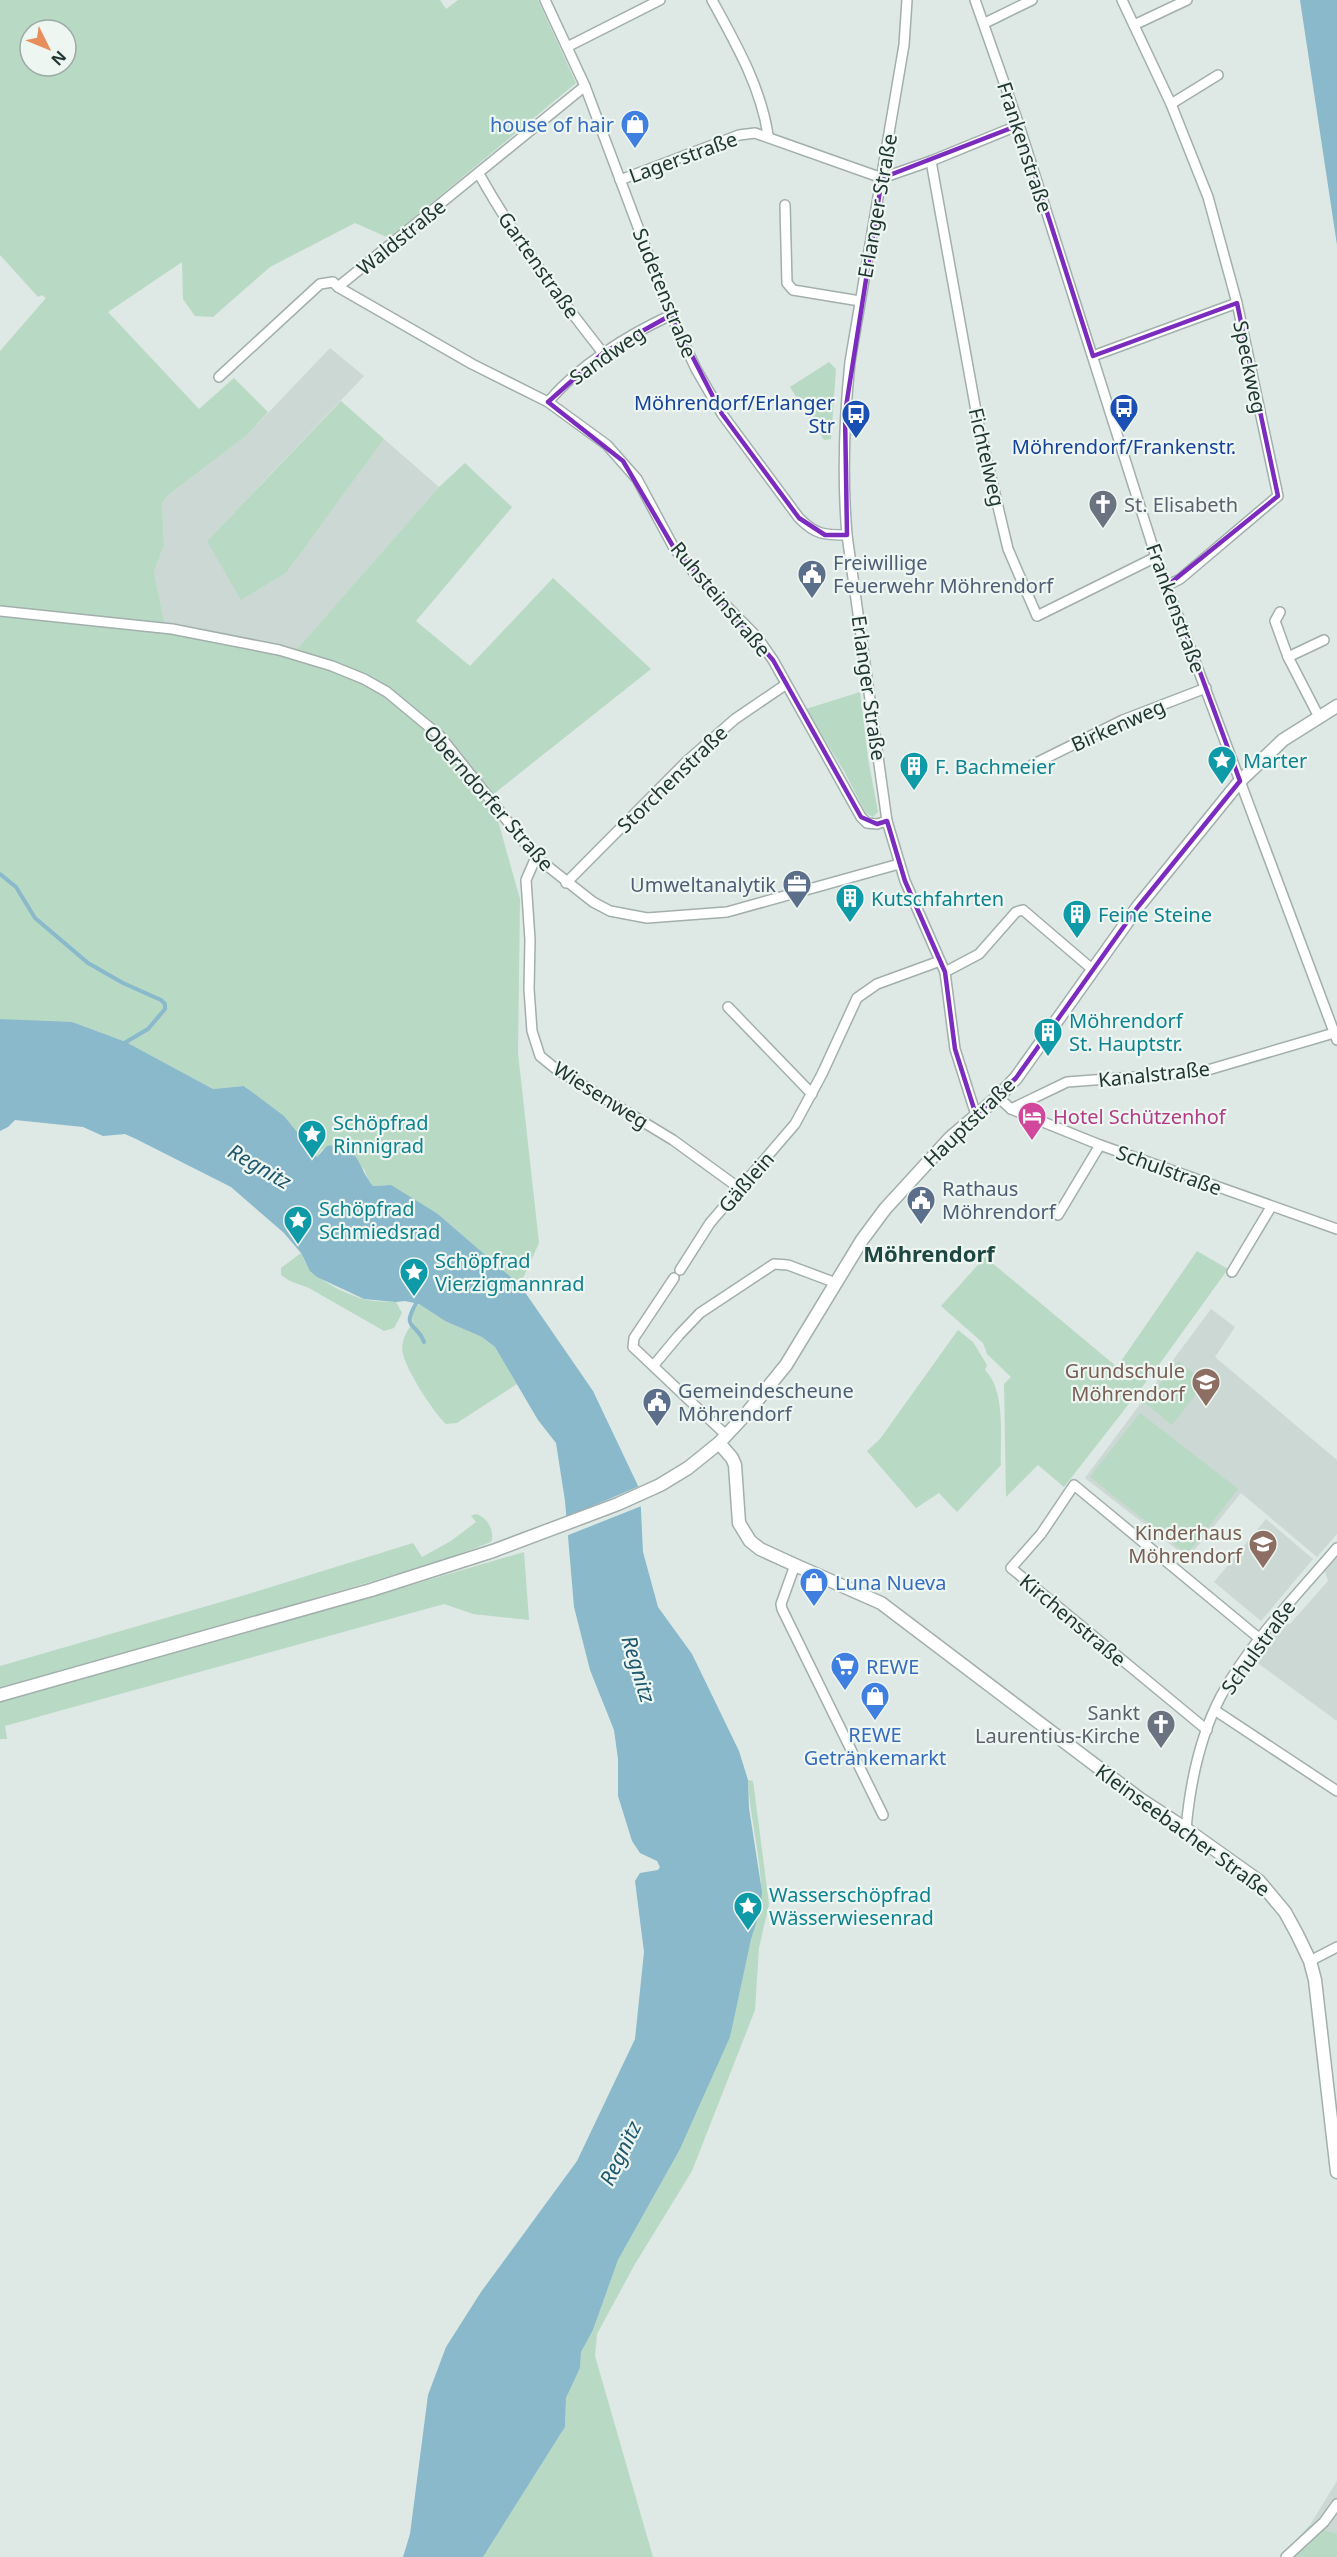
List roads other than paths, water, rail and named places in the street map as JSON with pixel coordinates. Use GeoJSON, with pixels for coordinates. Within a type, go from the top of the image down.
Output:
{"type":"FeatureCollection","features":[{"type":"Feature","properties":{"kind":"street","name":"Sudetenstraße"},"geometry":{"type":"LineString","coordinates":[[545,0],[585,86],[670,315],[696,369],[722,414],[799,518],[810,529],[825,535],[847,534]]}},
{"type":"Feature","properties":{"kind":"street"},"geometry":{"type":"LineString","coordinates":[[567,47],[660,0]]}},
{"type":"Feature","properties":{"kind":"street"},"geometry":{"type":"LineString","coordinates":[[712,0],[754,86],[768,135]]}},
{"type":"Feature","properties":{"kind":"street","name":"Erlanger Straße"},"geometry":{"type":"LineString","coordinates":[[907,0],[904,45],[860,301],[845,413],[844,496],[847,534],[887,821],[899,864],[945,972],[955,1049],[976,1115]]}},
{"type":"Feature","properties":{"kind":"street","name":"Frankenstraße"},"geometry":{"type":"LineString","coordinates":[[975,0],[1019,125],[1156,557],[1336,1037]]}},
{"type":"Feature","properties":{"kind":"street"},"geometry":{"type":"LineString","coordinates":[[985,23],[1032,0]]}},
{"type":"Feature","properties":{"kind":"street","name":"Speckweg"},"geometry":{"type":"LineString","coordinates":[[1122,0],[1171,104],[1208,196],[1237,303],[1278,496],[1180,579],[1168,585]]}},
{"type":"Feature","properties":{"kind":"street"},"geometry":{"type":"LineString","coordinates":[[1134,26],[1187,0]]}},
{"type":"Feature","properties":{"kind":"street"},"geometry":{"type":"LineString","coordinates":[[1171,104],[1218,75]]}},
{"type":"Feature","properties":{"kind":"street","name":"Waldstraße"},"geometry":{"type":"LineString","coordinates":[[219,377],[320,284],[333,282],[338,287],[585,86]]}},
{"type":"Feature","properties":{"kind":"street"},"geometry":{"type":"LineString","coordinates":[[882,178],[931,161],[1019,125]]}},
{"type":"Feature","properties":{"kind":"street","name":"Lagerstraße"},"geometry":{"type":"LineString","coordinates":[[620,180],[739,135],[756,133],[768,135],[882,178]]}},
{"type":"Feature","properties":{"kind":"street","name":"Fichtelweg"},"geometry":{"type":"LineString","coordinates":[[931,161],[978,422],[1008,549],[1036,616],[1156,557]]}},
{"type":"Feature","properties":{"kind":"street","name":"Gartenstraße"},"geometry":{"type":"LineString","coordinates":[[479,174],[532,260],[603,354]]}},
{"type":"Feature","properties":{"kind":"street"},"geometry":{"type":"LineString","coordinates":[[785,205],[787,283],[789,287],[793,290],[860,301]]}},
{"type":"Feature","properties":{"kind":"street","name":"Ruhsteinstraße"},"geometry":{"type":"LineString","coordinates":[[338,287],[472,364],[548,402],[594,434],[623,461],[637,479],[674,548],[695,574],[757,638],[773,660],[861,817],[867,823],[877,824],[887,821]]}},
{"type":"Feature","properties":{"kind":"street"},"geometry":{"type":"LineString","coordinates":[[1094,356],[1237,303]]}},
{"type":"Feature","properties":{"kind":"street","name":"Sandweg"},"geometry":{"type":"LineString","coordinates":[[548,402],[603,354],[640,329],[670,315]]}},
{"type":"Feature","properties":{"kind":"street","name":"Oberndorfer Straße"},"geometry":{"type":"LineString","coordinates":[[0,611],[172,628],[279,650],[332,666],[387,692],[452,750],[536,857],[566,883],[610,911],[647,918],[727,912],[899,864]]}},
{"type":"Feature","properties":{"kind":"street"},"geometry":{"type":"LineString","coordinates":[[1280,612],[1275,621],[1288,657],[1319,717]]}},
{"type":"Feature","properties":{"kind":"street"},"geometry":{"type":"LineString","coordinates":[[1288,657],[1324,640]]}},
{"type":"Feature","properties":{"kind":"street","name":"Storchenstraße"},"geometry":{"type":"LineString","coordinates":[[566,883],[690,758],[735,719],[785,685]]}},
{"type":"Feature","properties":{"kind":"street","name":"Birkenweg"},"geometry":{"type":"LineString","coordinates":[[1032,765],[1123,720],[1206,688]]}},
{"type":"Feature","properties":{"kind":"street","name":"Hauptstraße"},"geometry":{"type":"LineString","coordinates":[[0,1695],[371,1590],[519,1542],[642,1494],[688,1468],[722,1439],[786,1365],[885,1209],[934,1154],[1016,1078],[1092,969],[1190,840],[1240,781],[1283,740],[1337,706]]}},
{"type":"Feature","properties":{"kind":"street","name":"Wiesenweg"},"geometry":{"type":"LineString","coordinates":[[536,857],[526,880],[530,940],[528,989],[532,1031],[540,1056],[556,1069],[673,1140],[739,1188]]}},
{"type":"Feature","properties":{"kind":"street"},"geometry":{"type":"LineString","coordinates":[[945,972],[979,954],[1016,912],[1023,910],[1092,969]]}},
{"type":"Feature","properties":{"kind":"street","name":"Gäßlein"},"geometry":{"type":"LineString","coordinates":[[654,1365],[635,1351],[632,1342],[710,1223],[795,1124],[812,1094],[857,998],[877,984],[940,961]]}},
{"type":"Feature","properties":{"kind":"street"},"geometry":{"type":"LineString","coordinates":[[728,1007],[812,1094]]}},
{"type":"Feature","properties":{"kind":"street","name":"Kanalstraße"},"geometry":{"type":"LineString","coordinates":[[1011,1109],[1067,1082],[1201,1072],[1336,1037]]}},
{"type":"Feature","properties":{"kind":"street","name":"Schulstraße"},"geometry":{"type":"LineString","coordinates":[[998,1097],[1011,1109],[1100,1145],[1270,1208],[1337,1229]]}},
{"type":"Feature","properties":{"kind":"street","name":"Schulstraße"},"geometry":{"type":"LineString","coordinates":[[1058,1215],[1100,1145]]}},
{"type":"Feature","properties":{"kind":"street"},"geometry":{"type":"LineString","coordinates":[[1232,1272],[1270,1208]]}},
{"type":"Feature","properties":{"kind":"street"},"geometry":{"type":"LineString","coordinates":[[722,1439],[654,1365],[700,1313],[774,1264],[788,1265],[836,1283]]}},
{"type":"Feature","properties":{"kind":"street","name":"Kleinseebacher Straße"},"geometry":{"type":"LineString","coordinates":[[722,1439],[735,1466],[739,1523],[742,1532],[760,1549],[880,1603],[1140,1799],[1186,1828],[1259,1881],[1272,1895],[1285,1912],[1310,1961],[1320,2002],[1337,2172]]}},
{"type":"Feature","properties":{"kind":"street","name":"Kirchenstraße"},"geometry":{"type":"LineString","coordinates":[[1207,1730],[1011,1568],[1041,1534],[1074,1485],[1260,1639]]}},
{"type":"Feature","properties":{"kind":"street","name":"Schulstraße"},"geometry":{"type":"LineString","coordinates":[[1186,1828],[1190,1788],[1207,1730],[1220,1698],[1238,1668],[1260,1639],[1337,1548]]}},
{"type":"Feature","properties":{"kind":"street"},"geometry":{"type":"LineString","coordinates":[[795,1565],[781,1604],[782,1609],[883,1815]]}},
{"type":"Feature","properties":{"kind":"street"},"geometry":{"type":"LineString","coordinates":[[1216,1711],[1337,1791]]}},
{"type":"Feature","properties":{"kind":"street"},"geometry":{"type":"LineString","coordinates":[[1310,1961],[1337,1947]]}},
{"type":"Feature","properties":{"kind":"street"},"geometry":{"type":"LineString","coordinates":[[1286,2557],[1324,2522],[1337,2504]]}},
{"type":"Feature","properties":{"kind":"water"},"geometry":{"type":"Polygon","coordinates":[[[1300,0],[1337,0],[1337,245],[1300,0]]]}},
{"type":"Feature","properties":{"kind":"water","name":"Regnitz"},"geometry":{"type":"Polygon","coordinates":[[[0,1019],[72,1022],[126,1042],[213,1089],[244,1086],[284,1116],[317,1157],[327,1146],[346,1148],[352,1152],[373,1186],[391,1185],[438,1214],[520,1285],[593,1391],[640,1490],[643,1552],[658,1607],[692,1654],[739,1751],[748,1780],[749,1808],[762,1892],[761,1908],[751,1939],[730,2037],[679,2151],[618,2260],[593,2330],[581,2352],[580,2368],[566,2398],[565,2427],[483,2557],[403,2557],[410,2534],[428,2395],[446,2347],[481,2292],[577,2161],[635,2039],[644,1952],[635,1881],[640,1873],[658,1870],[660,1867],[657,1861],[640,1853],[632,1841],[618,1796],[618,1759],[614,1730],[590,1670],[574,1607],[565,1501],[556,1443],[538,1420],[495,1347],[482,1337],[445,1321],[419,1304],[364,1299],[317,1277],[310,1271],[301,1253],[284,1233],[231,1187],[125,1134],[103,1136],[83,1127],[15,1120],[0,1131],[0,1019]]]}},
{"type":"Feature","properties":{"kind":"waterway"},"geometry":{"type":"LineString","coordinates":[[0,874],[16,887],[35,918],[88,963],[165,1004],[165,1009],[148,1029],[126,1042]]}},
{"type":"Feature","properties":{"kind":"waterway"},"geometry":{"type":"LineString","coordinates":[[417,1302],[410,1322],[424,1342]]}},
{"type":"Feature","properties":{"kind":"place","name":"house of hair"},"geometry":{"type":"Point","coordinates":[635,150]}},
{"type":"Feature","properties":{"kind":"place","name":"Möhrendorf/Frankenstr."},"geometry":{"type":"Point","coordinates":[1124,434]}},
{"type":"Feature","properties":{"kind":"place","name":"Möhrendorf/Erlanger Str"},"geometry":{"type":"Point","coordinates":[856,440]}},
{"type":"Feature","properties":{"kind":"place","name":"St. Elisabeth"},"geometry":{"type":"Point","coordinates":[1103,530]}},
{"type":"Feature","properties":{"kind":"place","name":"Freiwillige Feuerwehr Möhrendorf"},"geometry":{"type":"Point","coordinates":[812,600]}},
{"type":"Feature","properties":{"kind":"place","name":"Marter"},"geometry":{"type":"Point","coordinates":[1222,786]}},
{"type":"Feature","properties":{"kind":"place","name":"F. Bachmeier"},"geometry":{"type":"Point","coordinates":[914,792]}},
{"type":"Feature","properties":{"kind":"place","name":"Umweltanalytik"},"geometry":{"type":"Point","coordinates":[797,910]}},
{"type":"Feature","properties":{"kind":"place","name":"Kutschfahrten"},"geometry":{"type":"Point","coordinates":[850,924]}},
{"type":"Feature","properties":{"kind":"place","name":"Feine Steine"},"geometry":{"type":"Point","coordinates":[1077,940]}},
{"type":"Feature","properties":{"kind":"place","name":"Möhrendorf St. Hauptstr."},"geometry":{"type":"Point","coordinates":[1048,1058]}},
{"type":"Feature","properties":{"kind":"place","name":"Hotel Schützenhof"},"geometry":{"type":"Point","coordinates":[1032,1142]}},
{"type":"Feature","properties":{"kind":"place","name":"Schöpfrad Rinnigrad"},"geometry":{"type":"Point","coordinates":[312,1160]}},
{"type":"Feature","properties":{"kind":"place","name":"Rathaus Möhrendorf"},"geometry":{"type":"Point","coordinates":[921,1226]}},
{"type":"Feature","properties":{"kind":"place","name":"Schöpfrad Schmiedsrad"},"geometry":{"type":"Point","coordinates":[298,1246]}},
{"type":"Feature","properties":{"kind":"place","name":"Schöpfrad Vierzigmannrad"},"geometry":{"type":"Point","coordinates":[414,1298]}},
{"type":"Feature","properties":{"kind":"place","name":"Grundschule Möhrendorf"},"geometry":{"type":"Point","coordinates":[1206,1408]}},
{"type":"Feature","properties":{"kind":"place","name":"Gemeindescheune Möhrendorf"},"geometry":{"type":"Point","coordinates":[657,1428]}},
{"type":"Feature","properties":{"kind":"place","name":"Kinderhaus Möhrendorf"},"geometry":{"type":"Point","coordinates":[1263,1570]}},
{"type":"Feature","properties":{"kind":"place","name":"Luna Nueva"},"geometry":{"type":"Point","coordinates":[814,1608]}},
{"type":"Feature","properties":{"kind":"place","name":"REWE"},"geometry":{"type":"Point","coordinates":[845,1692]}},
{"type":"Feature","properties":{"kind":"place","name":"REWE Getränkemarkt"},"geometry":{"type":"Point","coordinates":[875,1722]}},
{"type":"Feature","properties":{"kind":"place","name":"Sankt Laurentius-Kirche"},"geometry":{"type":"Point","coordinates":[1161,1750]}},
{"type":"Feature","properties":{"kind":"place","name":"Wasserschöpfrad Wässerwiesenrad"},"geometry":{"type":"Point","coordinates":[748,1932]}},
{"type":"Feature","properties":{"kind":"district","name":"Möhrendorf"},"geometry":{"type":"Point","coordinates":[929,1253]}}]}
